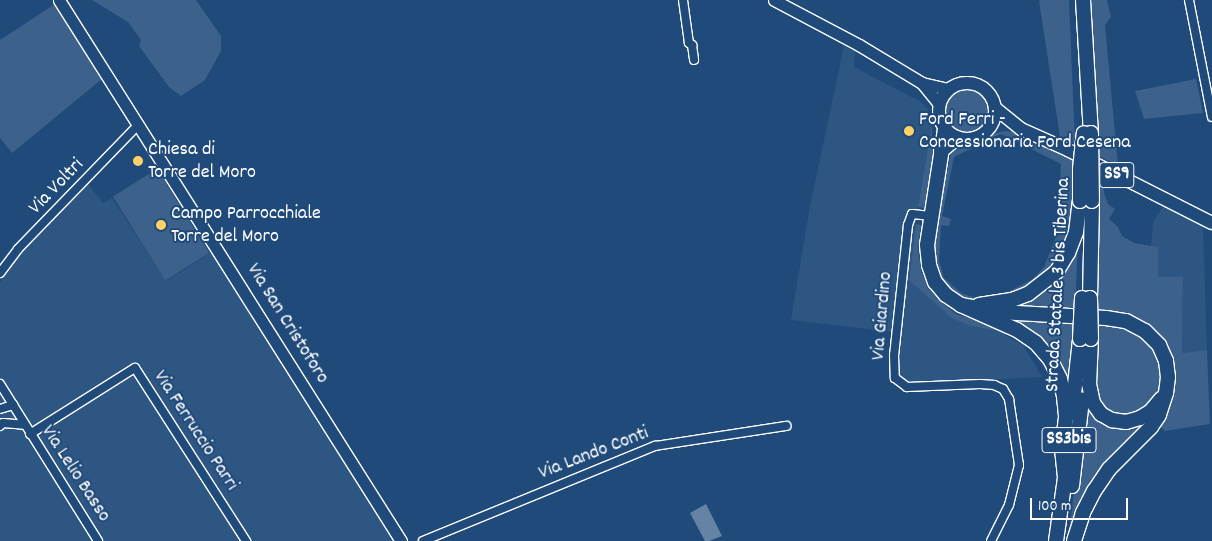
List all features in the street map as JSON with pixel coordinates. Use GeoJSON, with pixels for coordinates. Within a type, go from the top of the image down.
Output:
{"type":"FeatureCollection","features":[{"type":"Feature","properties":{"kind":"highway"},"geometry":{"type":"LineString","coordinates":[[1075,0],[1087,133]]}},
{"type":"Feature","properties":{"kind":"highway"},"geometry":{"type":"LineString","coordinates":[[961,305],[1012,300],[1028,294],[1057,271],[1068,253],[1086,201],[1080,169],[1087,133],[1084,0]]}},
{"type":"Feature","properties":{"kind":"highway"},"geometry":{"type":"LineString","coordinates":[[944,129],[927,245],[929,265],[935,282],[946,296],[961,305],[1017,330],[1036,343],[1050,359],[1060,379],[1064,397],[1066,416],[1062,449],[1065,480]]}},
{"type":"Feature","properties":{"kind":"highway"},"geometry":{"type":"LineString","coordinates":[[941,151],[956,138]]}},
{"type":"Feature","properties":{"kind":"highway","name":"Strada Statale 3 bis Tiberina"},"geometry":{"type":"LineString","coordinates":[[1064,541],[1086,339],[1086,201]]}},
{"type":"Feature","properties":{"kind":"highway"},"geometry":{"type":"LineString","coordinates":[[961,305],[999,312],[1106,318],[1126,322],[1145,331],[1159,345],[1166,361],[1168,377],[1166,393],[1159,415],[1151,427],[1109,470],[1094,491],[1083,513],[1074,541]]}},
{"type":"Feature","properties":{"kind":"highway"},"geometry":{"type":"LineString","coordinates":[[1086,339],[1088,384],[1093,403],[1101,414],[1112,420],[1126,422],[1140,418],[1151,411],[1166,393]]}},
{"type":"Feature","properties":{"kind":"highway","name":"Strada Statale 3 bis Tiberina"},"geometry":{"type":"LineString","coordinates":[[1056,541],[1086,339]]}},
{"type":"Feature","properties":{"kind":"main road"},"geometry":{"type":"LineString","coordinates":[[959,83],[977,84],[989,93],[995,108],[991,126],[976,138],[956,138],[944,129],[938,113],[939,104],[948,89],[959,83]]}},
{"type":"Feature","properties":{"kind":"main road","name":"SS9"},"geometry":{"type":"LineString","coordinates":[[995,108],[1021,129],[1068,150],[1212,223]]}},
{"type":"Feature","properties":{"kind":"main road","name":"SS9"},"geometry":{"type":"LineString","coordinates":[[991,126],[1021,129]]}},
{"type":"Feature","properties":{"kind":"street","name":"Via San Cristoforo"},"geometry":{"type":"LineString","coordinates":[[59,0],[401,541]]}},
{"type":"Feature","properties":{"kind":"street"},"geometry":{"type":"LineString","coordinates":[[683,0],[689,43],[692,45],[694,60]]}},
{"type":"Feature","properties":{"kind":"street"},"geometry":{"type":"LineString","coordinates":[[774,0],[787,4],[922,83],[948,89]]}},
{"type":"Feature","properties":{"kind":"street"},"geometry":{"type":"LineString","coordinates":[[1189,0],[1212,117]]}},
{"type":"Feature","properties":{"kind":"street"},"geometry":{"type":"LineString","coordinates":[[922,83],[939,104]]}},
{"type":"Feature","properties":{"kind":"street","name":"Via Voltri"},"geometry":{"type":"LineString","coordinates":[[0,273],[18,249],[139,124]]}},
{"type":"Feature","properties":{"kind":"street","name":"Via Giardino"},"geometry":{"type":"LineString","coordinates":[[931,216],[912,214],[908,225],[894,355],[895,378],[907,387],[980,384],[1003,388],[1009,399],[1019,465],[1008,505],[991,541]]}},
{"type":"Feature","properties":{"kind":"street","name":"Via Ferruccio Parri"},"geometry":{"type":"LineString","coordinates":[[30,434],[135,368],[246,541]]}},
{"type":"Feature","properties":{"kind":"street","name":"Via Lelio Basso"},"geometry":{"type":"LineString","coordinates":[[0,384],[98,541]]}},
{"type":"Feature","properties":{"kind":"street"},"geometry":{"type":"LineString","coordinates":[[0,409],[13,406]]}},
{"type":"Feature","properties":{"kind":"street","name":"Via Lelio Basso"},"geometry":{"type":"LineString","coordinates":[[1,423],[24,425]]}},
{"type":"Feature","properties":{"kind":"street","name":"Via Lando Conti"},"geometry":{"type":"LineString","coordinates":[[423,541],[655,446],[786,426]]}},
{"type":"Feature","properties":{"kind":"shaded area"},"geometry":{"type":"Polygon","coordinates":[[[92,0],[196,0],[221,36],[221,51],[205,80],[181,96],[169,87],[139,46],[141,40],[128,22],[92,0]]]}},
{"type":"Feature","properties":{"kind":"shaded area"},"geometry":{"type":"Polygon","coordinates":[[[1069,0],[1075,143],[1060,137],[1039,1],[1069,0]]]}},
{"type":"Feature","properties":{"kind":"shaded area"},"geometry":{"type":"Polygon","coordinates":[[[1087,0],[1107,0],[1111,17],[1105,25],[1118,165],[1098,156],[1087,0]]]}},
{"type":"Feature","properties":{"kind":"shaded area"},"geometry":{"type":"Polygon","coordinates":[[[55,4],[102,79],[12,153],[0,138],[0,40],[55,4]]]}},
{"type":"Feature","properties":{"kind":"shaded area"},"geometry":{"type":"Polygon","coordinates":[[[844,46],[855,51],[854,67],[921,102],[928,109],[932,123],[918,207],[909,280],[970,326],[998,331],[1023,345],[1042,377],[908,384],[899,374],[898,355],[902,333],[791,320],[810,206],[844,46]]]}},
{"type":"Feature","properties":{"kind":"shaded area"},"geometry":{"type":"Polygon","coordinates":[[[1196,79],[1203,113],[1144,119],[1135,91],[1196,79]]]}},
{"type":"Feature","properties":{"kind":"shaded area"},"geometry":{"type":"Polygon","coordinates":[[[967,90],[979,94],[985,100],[989,112],[985,124],[979,130],[967,134],[955,130],[949,124],[945,112],[949,100],[955,94],[967,90]]]}},
{"type":"Feature","properties":{"kind":"shaded area"},"geometry":{"type":"Polygon","coordinates":[[[932,123],[932,146],[937,148],[924,208],[918,207],[932,123]]]}},
{"type":"Feature","properties":{"kind":"shaded area"},"geometry":{"type":"Polygon","coordinates":[[[1004,131],[1019,132],[1075,159],[1074,203],[1067,247],[1055,268],[1043,281],[1026,292],[1011,298],[974,301],[961,298],[946,286],[938,273],[933,258],[936,223],[951,153],[992,134],[1004,131]],[[1001,134],[954,157],[942,216],[951,219],[949,226],[941,225],[939,261],[944,278],[961,293],[976,298],[996,298],[1033,279],[1044,267],[1057,234],[1061,164],[1001,134]]]}},
{"type":"Feature","properties":{"kind":"shaded area","name":"Campo Parrocchiale Torre del Moro"},"geometry":{"type":"Polygon","coordinates":[[[157,169],[209,253],[165,281],[113,197],[157,169]]]}},
{"type":"Feature","properties":{"kind":"shaded area"},"geometry":{"type":"Polygon","coordinates":[[[1096,173],[1103,176],[1104,193],[1108,204],[1115,209],[1109,219],[1118,227],[1122,236],[1134,243],[1158,247],[1158,277],[1183,277],[1182,353],[1207,350],[1210,424],[1165,431],[1158,424],[1168,409],[1174,391],[1172,368],[1162,344],[1096,312],[1096,173]]]}},
{"type":"Feature","properties":{"kind":"shaded area"},"geometry":{"type":"Polygon","coordinates":[[[87,183],[103,203],[112,198],[166,281],[214,251],[400,541],[0,541],[0,283],[11,263],[87,183]]]}},
{"type":"Feature","properties":{"kind":"shaded area"},"geometry":{"type":"Polygon","coordinates":[[[1164,205],[1203,226],[1207,350],[1182,353],[1183,277],[1158,277],[1158,248],[1151,246],[1153,222],[1164,205]]]}},
{"type":"Feature","properties":{"kind":"shaded area"},"geometry":{"type":"Polygon","coordinates":[[[916,224],[921,225],[918,249],[921,270],[928,288],[956,314],[1007,330],[1005,335],[998,331],[970,326],[952,318],[909,280],[916,224]]]}},
{"type":"Feature","properties":{"kind":"shaded area"},"geometry":{"type":"Polygon","coordinates":[[[1078,239],[1075,313],[1010,306],[1024,301],[1078,239]]]}},
{"type":"Feature","properties":{"kind":"shaded area"},"geometry":{"type":"Polygon","coordinates":[[[994,318],[1074,322],[1068,405],[1057,368],[994,318]]]}},
{"type":"Feature","properties":{"kind":"shaded area"},"geometry":{"type":"Polygon","coordinates":[[[1095,324],[1124,327],[1143,337],[1155,350],[1160,364],[1162,379],[1159,395],[1138,415],[1114,416],[1095,400],[1095,324]]]}},
{"type":"Feature","properties":{"kind":"shaded area"},"geometry":{"type":"Polygon","coordinates":[[[1085,395],[1097,417],[1153,415],[1069,534],[1085,395]]]}},
{"type":"Feature","properties":{"kind":"shaded area"},"geometry":{"type":"Polygon","coordinates":[[[706,504],[722,536],[709,541],[705,541],[690,513],[706,504]]]}},
{"type":"Feature","properties":{"kind":"place","name":"Ford Ferri - Concessionaria Ford Cesena"},"geometry":{"type":"Point","coordinates":[909,131]}},
{"type":"Feature","properties":{"kind":"place","name":"Chiesa di Torre del Moro"},"geometry":{"type":"Point","coordinates":[138,161]}},
{"type":"Feature","properties":{"kind":"place","name":"Campo Parrocchiale Torre del Moro"},"geometry":{"type":"Point","coordinates":[161,225]}}]}
